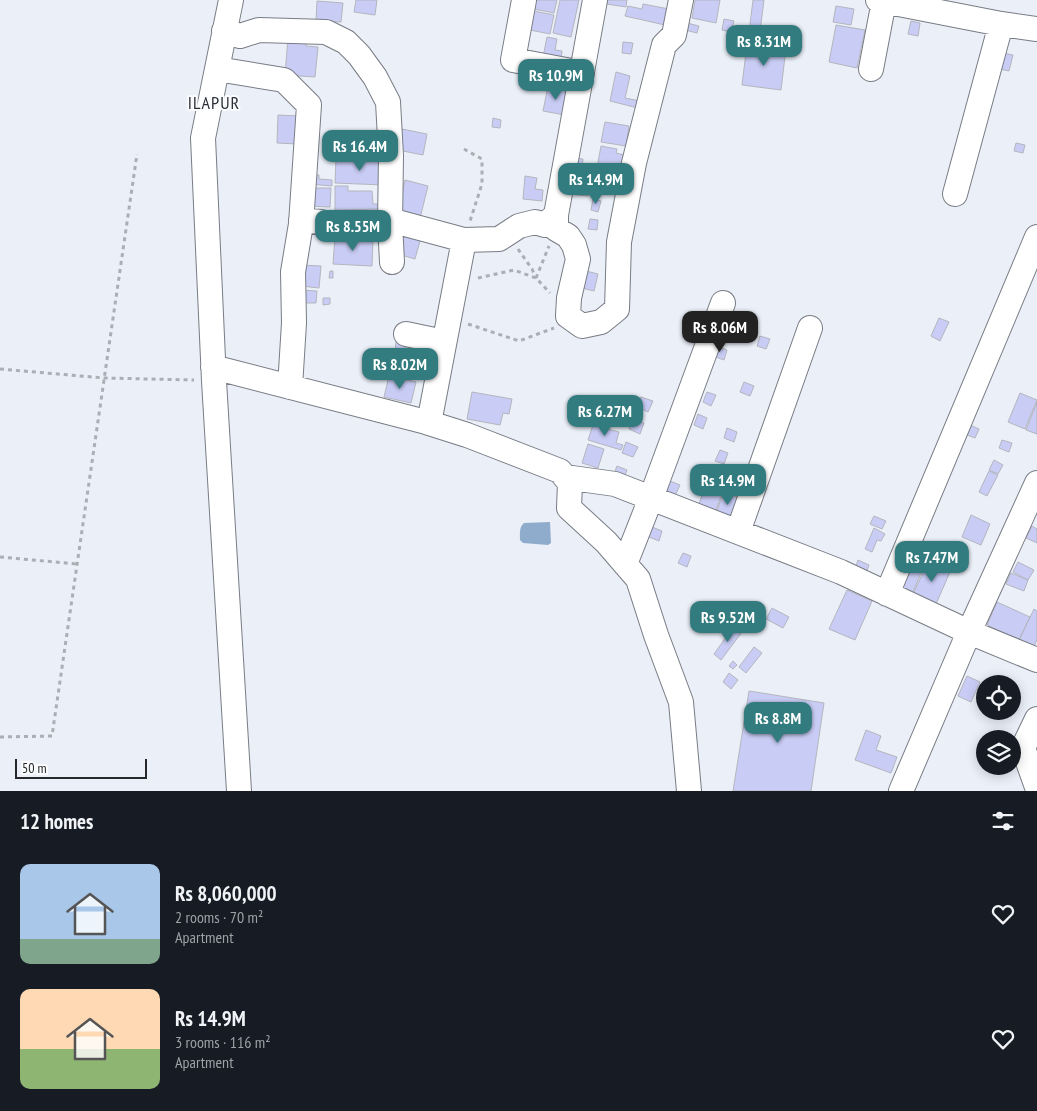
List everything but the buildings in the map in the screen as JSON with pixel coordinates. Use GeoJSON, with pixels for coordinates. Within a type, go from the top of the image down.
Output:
{"type":"FeatureCollection","features":[{"type":"Feature","properties":{"kind":"street"},"geometry":{"type":"LineString","coordinates":[[231,0],[203,138],[213,374],[239,791]]}},
{"type":"Feature","properties":{"kind":"street"},"geometry":{"type":"LineString","coordinates":[[524,0],[513,60],[582,73]]}},
{"type":"Feature","properties":{"kind":"street"},"geometry":{"type":"LineString","coordinates":[[556,222],[595,0]]}},
{"type":"Feature","properties":{"kind":"street"},"geometry":{"type":"LineString","coordinates":[[556,222],[574,244],[578,259],[570,298],[571,314],[582,326],[601,322],[617,309],[619,242],[634,163],[664,45],[674,35],[682,0]]}},
{"type":"Feature","properties":{"kind":"street"},"geometry":{"type":"LineString","coordinates":[[871,69],[881,1],[1037,29]]}},
{"type":"Feature","properties":{"kind":"street"},"geometry":{"type":"LineString","coordinates":[[955,194],[1001,24]]}},
{"type":"Feature","properties":{"kind":"street"},"geometry":{"type":"LineString","coordinates":[[224,31],[240,36],[260,30],[326,32],[346,42],[359,55],[375,77],[388,102],[391,156],[390,220],[392,262]]}},
{"type":"Feature","properties":{"kind":"street"},"geometry":{"type":"LineString","coordinates":[[217,69],[284,80],[309,105],[311,221],[293,272],[294,323],[290,387]]}},
{"type":"Feature","properties":{"kind":"street"},"geometry":{"type":"LineString","coordinates":[[390,220],[464,240],[499,239],[520,226],[535,222],[545,225],[556,222]]}},
{"type":"Feature","properties":{"kind":"street"},"geometry":{"type":"LineString","coordinates":[[887,594],[1037,236]]}},
{"type":"Feature","properties":{"kind":"street"},"geometry":{"type":"LineString","coordinates":[[429,423],[464,240]]}},
{"type":"Feature","properties":{"kind":"street"},"geometry":{"type":"LineString","coordinates":[[625,564],[723,303]]}},
{"type":"Feature","properties":{"kind":"street"},"geometry":{"type":"LineString","coordinates":[[738,532],[810,328]]}},
{"type":"Feature","properties":{"kind":"street"},"geometry":{"type":"LineString","coordinates":[[406,334],[445,337]]}},
{"type":"Feature","properties":{"kind":"street"},"geometry":{"type":"LineString","coordinates":[[213,374],[290,387],[429,423],[467,434],[560,471],[570,483],[569,508],[606,542],[638,579],[681,702],[689,791]]}},
{"type":"Feature","properties":{"kind":"street"},"geometry":{"type":"LineString","coordinates":[[565,477],[615,484],[841,572],[969,632],[1037,660]]}},
{"type":"Feature","properties":{"kind":"street"},"geometry":{"type":"LineString","coordinates":[[901,791],[969,632],[1037,483]]}},
{"type":"Feature","properties":{"kind":"street"},"geometry":{"type":"LineString","coordinates":[[1037,719],[1023,748],[1037,787]]}},
{"type":"Feature","properties":{"kind":"path"},"geometry":{"type":"LineString","coordinates":[[464,149],[482,159],[482,184],[464,240]]}},
{"type":"Feature","properties":{"kind":"path"},"geometry":{"type":"LineString","coordinates":[[0,737],[52,736],[137,154]]}},
{"type":"Feature","properties":{"kind":"path"},"geometry":{"type":"LineString","coordinates":[[536,278],[556,222]]}},
{"type":"Feature","properties":{"kind":"path"},"geometry":{"type":"LineString","coordinates":[[445,337],[462,321],[519,341],[548,330],[571,314],[536,278],[532,269],[517,249],[499,239]]}},
{"type":"Feature","properties":{"kind":"path"},"geometry":{"type":"LineString","coordinates":[[454,292],[480,276],[514,270],[536,278]]}},
{"type":"Feature","properties":{"kind":"path"},"geometry":{"type":"LineString","coordinates":[[0,369],[104,378],[213,374]]}},
{"type":"Feature","properties":{"kind":"path"},"geometry":{"type":"LineString","coordinates":[[0,557],[77,564]]}},
{"type":"Feature","properties":{"kind":"water"},"geometry":{"type":"Polygon","coordinates":[[[550,522],[551,543],[548,545],[523,543],[520,540],[520,533],[524,523],[550,522]]]}},
{"type":"Feature","properties":{"kind":"district","name":"ILAPUR"},"geometry":{"type":"Point","coordinates":[214,103]}}]}
